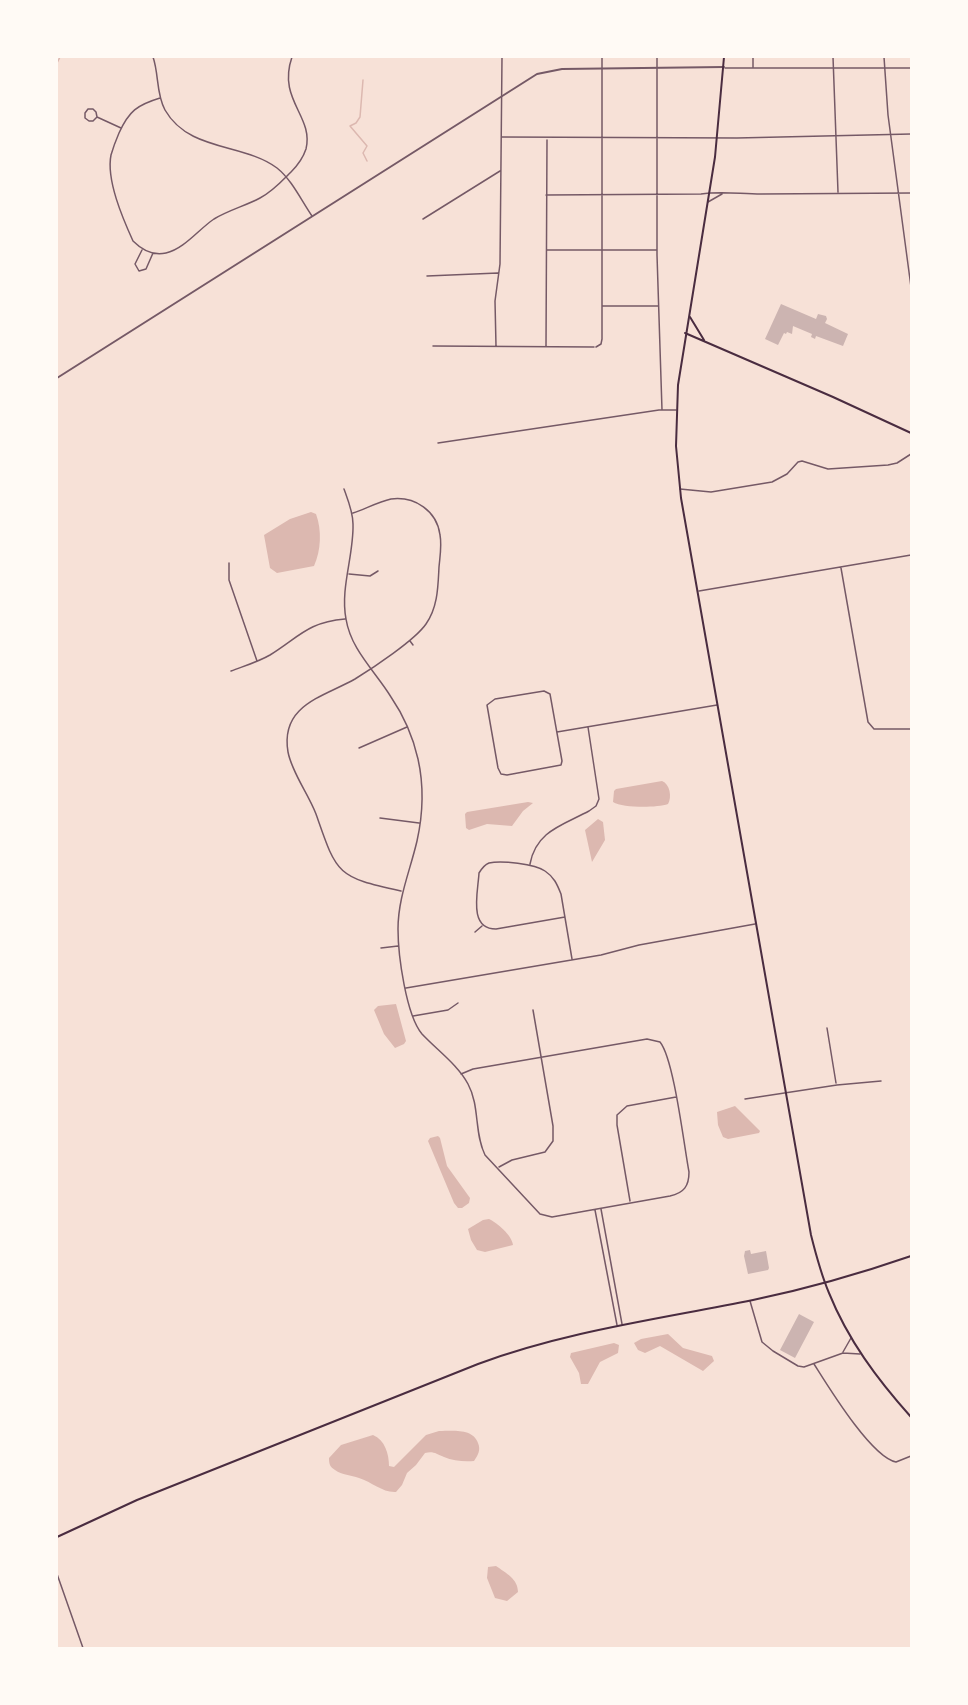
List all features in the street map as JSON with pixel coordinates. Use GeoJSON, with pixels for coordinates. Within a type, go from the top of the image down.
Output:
{"type":"FeatureCollection","features":[{"type":"Feature","properties":{"kind":"main road"},"geometry":{"type":"LineString","coordinates":[[724,57],[717,137],[688,313],[676,410],[680,489],[806,1213],[825,1283],[851,1338],[860,1354],[911,1417]]}},
{"type":"Feature","properties":{"kind":"main road"},"geometry":{"type":"LineString","coordinates":[[688,313],[706,342]]}},
{"type":"Feature","properties":{"kind":"main road"},"geometry":{"type":"LineString","coordinates":[[685,333],[911,433]]}},
{"type":"Feature","properties":{"kind":"main road"},"geometry":{"type":"LineString","coordinates":[[57,1537],[115,1509],[517,1351],[617,1325],[749,1301],[825,1283],[911,1256]]}},
{"type":"Feature","properties":{"kind":"street"},"geometry":{"type":"LineString","coordinates":[[153,57],[160,98],[169,117],[186,133],[275,167],[286,177],[312,217]]}},
{"type":"Feature","properties":{"kind":"street"},"geometry":{"type":"LineString","coordinates":[[160,98],[134,108],[122,128],[111,156],[112,183],[133,241],[142,249],[165,254],[175,250],[212,221],[235,207],[262,197],[300,163],[308,138],[289,90],[288,75],[292,57]]}},
{"type":"Feature","properties":{"kind":"street"},"geometry":{"type":"LineString","coordinates":[[495,346],[495,301],[499,273],[502,57]]}},
{"type":"Feature","properties":{"kind":"street"},"geometry":{"type":"LineString","coordinates":[[433,346],[596,347],[601,344],[602,57]]}},
{"type":"Feature","properties":{"kind":"street"},"geometry":{"type":"LineString","coordinates":[[657,57],[657,250],[662,410]]}},
{"type":"Feature","properties":{"kind":"street"},"geometry":{"type":"LineString","coordinates":[[753,57],[753,68]]}},
{"type":"Feature","properties":{"kind":"street"},"geometry":{"type":"LineString","coordinates":[[833,57],[838,193]]}},
{"type":"Feature","properties":{"kind":"street"},"geometry":{"type":"LineString","coordinates":[[884,57],[890,135],[911,287]]}},
{"type":"Feature","properties":{"kind":"street"},"geometry":{"type":"LineString","coordinates":[[57,378],[502,94],[546,70],[911,68]]}},
{"type":"Feature","properties":{"kind":"street"},"geometry":{"type":"LineString","coordinates":[[97,117],[89,122],[85,118],[85,113],[88,109],[92,109],[96,112],[97,117],[122,128]]}},
{"type":"Feature","properties":{"kind":"street"},"geometry":{"type":"LineString","coordinates":[[502,137],[658,138],[911,134]]}},
{"type":"Feature","properties":{"kind":"street"},"geometry":{"type":"LineString","coordinates":[[546,346],[547,138]]}},
{"type":"Feature","properties":{"kind":"street"},"geometry":{"type":"LineString","coordinates":[[423,219],[500,171]]}},
{"type":"Feature","properties":{"kind":"street"},"geometry":{"type":"LineString","coordinates":[[546,195],[716,192],[722,194],[911,193]]}},
{"type":"Feature","properties":{"kind":"street"},"geometry":{"type":"LineString","coordinates":[[707,203],[722,194]]}},
{"type":"Feature","properties":{"kind":"street"},"geometry":{"type":"LineString","coordinates":[[906,248],[911,248]]}},
{"type":"Feature","properties":{"kind":"street"},"geometry":{"type":"LineString","coordinates":[[142,249],[135,264],[139,271],[146,269],[153,253]]}},
{"type":"Feature","properties":{"kind":"street"},"geometry":{"type":"LineString","coordinates":[[546,250],[657,250]]}},
{"type":"Feature","properties":{"kind":"street"},"geometry":{"type":"LineString","coordinates":[[427,276],[499,273]]}},
{"type":"Feature","properties":{"kind":"street"},"geometry":{"type":"LineString","coordinates":[[602,306],[658,306]]}},
{"type":"Feature","properties":{"kind":"street"},"geometry":{"type":"LineString","coordinates":[[596,347],[597,351]]}},
{"type":"Feature","properties":{"kind":"street"},"geometry":{"type":"LineString","coordinates":[[438,443],[662,410],[676,410]]}},
{"type":"Feature","properties":{"kind":"street"},"geometry":{"type":"LineString","coordinates":[[680,489],[711,492],[772,482],[787,474],[798,462],[802,461],[828,470],[888,465],[897,463],[911,454]]}},
{"type":"Feature","properties":{"kind":"street"},"geometry":{"type":"LineString","coordinates":[[344,489],[352,514],[353,531],[345,605],[346,619],[353,641],[408,727],[421,775],[420,823],[402,891],[398,918],[399,946],[412,1016],[420,1032],[461,1074],[472,1092],[480,1145],[484,1155],[543,1216],[552,1217],[674,1195],[686,1187],[689,1172],[676,1096],[668,1055],[660,1042],[646,1039],[473,1069],[461,1074]]}},
{"type":"Feature","properties":{"kind":"street"},"geometry":{"type":"LineString","coordinates":[[352,514],[387,501],[402,499],[422,505],[436,521],[441,542],[435,606],[426,625],[409,640],[353,680],[303,707],[290,723],[289,755],[314,808],[332,860],[339,869],[353,878],[402,891]]}},
{"type":"Feature","properties":{"kind":"street"},"geometry":{"type":"LineString","coordinates":[[697,591],[911,555]]}},
{"type":"Feature","properties":{"kind":"street"},"geometry":{"type":"LineString","coordinates":[[229,563],[229,580],[257,662]]}},
{"type":"Feature","properties":{"kind":"street"},"geometry":{"type":"LineString","coordinates":[[840,567],[870,727],[874,729],[911,729]]}},
{"type":"Feature","properties":{"kind":"street"},"geometry":{"type":"LineString","coordinates":[[348,574],[370,576],[378,571]]}},
{"type":"Feature","properties":{"kind":"street"},"geometry":{"type":"LineString","coordinates":[[231,671],[257,662],[306,629],[332,620],[346,619]]}},
{"type":"Feature","properties":{"kind":"street"},"geometry":{"type":"LineString","coordinates":[[409,640],[413,645]]}},
{"type":"Feature","properties":{"kind":"street"},"geometry":{"type":"LineString","coordinates":[[548,691],[556,732],[561,765],[507,775],[501,774],[498,768],[488,705],[495,699],[548,691]]}},
{"type":"Feature","properties":{"kind":"street"},"geometry":{"type":"LineString","coordinates":[[556,732],[717,705]]}},
{"type":"Feature","properties":{"kind":"street"},"geometry":{"type":"LineString","coordinates":[[285,721],[290,723]]}},
{"type":"Feature","properties":{"kind":"street"},"geometry":{"type":"LineString","coordinates":[[359,748],[408,727]]}},
{"type":"Feature","properties":{"kind":"street"},"geometry":{"type":"LineString","coordinates":[[529,865],[533,850],[544,835],[589,811],[596,806],[599,799],[588,727]]}},
{"type":"Feature","properties":{"kind":"street"},"geometry":{"type":"LineString","coordinates":[[380,818],[420,823]]}},
{"type":"Feature","properties":{"kind":"street"},"geometry":{"type":"LineString","coordinates":[[482,862],[484,866]]}},
{"type":"Feature","properties":{"kind":"street"},"geometry":{"type":"LineString","coordinates":[[565,917],[487,928],[482,925],[477,912],[479,873],[484,866],[493,863],[529,865],[542,869],[555,880],[561,894],[565,917],[572,960]]}},
{"type":"Feature","properties":{"kind":"street"},"geometry":{"type":"LineString","coordinates":[[405,988],[601,955],[639,945],[756,924]]}},
{"type":"Feature","properties":{"kind":"street"},"geometry":{"type":"LineString","coordinates":[[475,932],[482,925]]}},
{"type":"Feature","properties":{"kind":"street"},"geometry":{"type":"LineString","coordinates":[[381,948],[399,946]]}},
{"type":"Feature","properties":{"kind":"street"},"geometry":{"type":"LineString","coordinates":[[412,1016],[448,1010],[458,1003]]}},
{"type":"Feature","properties":{"kind":"street"},"geometry":{"type":"LineString","coordinates":[[497,1168],[505,1162],[542,1154],[551,1147],[554,1141],[533,1010]]}},
{"type":"Feature","properties":{"kind":"street"},"geometry":{"type":"LineString","coordinates":[[826,1028],[837,1084]]}},
{"type":"Feature","properties":{"kind":"street"},"geometry":{"type":"LineString","coordinates":[[745,1099],[837,1084],[881,1081]]}},
{"type":"Feature","properties":{"kind":"street"},"geometry":{"type":"LineString","coordinates":[[631,1202],[616,1118],[619,1112],[627,1106],[676,1096]]}},
{"type":"Feature","properties":{"kind":"street"},"geometry":{"type":"LineString","coordinates":[[616,1109],[619,1112]]}},
{"type":"Feature","properties":{"kind":"street"},"geometry":{"type":"LineString","coordinates":[[551,1147],[555,1149]]}},
{"type":"Feature","properties":{"kind":"street"},"geometry":{"type":"LineString","coordinates":[[686,1187],[690,1189]]}},
{"type":"Feature","properties":{"kind":"street"},"geometry":{"type":"LineString","coordinates":[[601,1208],[622,1324]]}},
{"type":"Feature","properties":{"kind":"street"},"geometry":{"type":"LineString","coordinates":[[595,1209],[617,1325]]}},
{"type":"Feature","properties":{"kind":"street"},"geometry":{"type":"LineString","coordinates":[[609,1283],[614,1282]]}},
{"type":"Feature","properties":{"kind":"street"},"geometry":{"type":"LineString","coordinates":[[749,1301],[762,1342],[798,1366],[843,1353],[860,1354]]}},
{"type":"Feature","properties":{"kind":"street"},"geometry":{"type":"LineString","coordinates":[[843,1353],[851,1338]]}},
{"type":"Feature","properties":{"kind":"street"},"geometry":{"type":"LineString","coordinates":[[813,1363],[850,1419],[883,1455],[896,1462],[911,1456]]}},
{"type":"Feature","properties":{"kind":"street"},"geometry":{"type":"LineString","coordinates":[[57,1574],[83,1648]]}},
{"type":"Feature","properties":{"kind":"shaded area"},"geometry":{"type":"Polygon","coordinates":[[[311,512],[316,514],[320,534],[314,566],[277,573],[270,568],[264,535],[290,519],[311,512]]]}},
{"type":"Feature","properties":{"kind":"shaded area"},"geometry":{"type":"Polygon","coordinates":[[[662,781],[670,791],[668,804],[640,807],[613,802],[616,789],[662,781]]]}},
{"type":"Feature","properties":{"kind":"shaded area"},"geometry":{"type":"Polygon","coordinates":[[[533,803],[523,811],[512,826],[487,824],[469,830],[466,828],[465,814],[467,812],[533,803]]]}},
{"type":"Feature","properties":{"kind":"shaded area"},"geometry":{"type":"Polygon","coordinates":[[[598,819],[603,822],[605,840],[592,862],[585,830],[598,819]]]}},
{"type":"Feature","properties":{"kind":"shaded area"},"geometry":{"type":"Polygon","coordinates":[[[396,1004],[406,1041],[395,1048],[384,1034],[374,1010],[378,1006],[396,1004]]]}},
{"type":"Feature","properties":{"kind":"shaded area"},"geometry":{"type":"Polygon","coordinates":[[[735,1106],[760,1131],[759,1133],[728,1139],[723,1137],[718,1125],[717,1112],[735,1106]]]}},
{"type":"Feature","properties":{"kind":"shaded area"},"geometry":{"type":"Polygon","coordinates":[[[438,1136],[447,1166],[470,1198],[469,1203],[462,1208],[458,1208],[454,1203],[428,1141],[438,1136]]]}},
{"type":"Feature","properties":{"kind":"shaded area"},"geometry":{"type":"Polygon","coordinates":[[[489,1219],[507,1233],[513,1245],[485,1252],[477,1250],[468,1229],[489,1219]]]}},
{"type":"Feature","properties":{"kind":"shaded area"},"geometry":{"type":"Polygon","coordinates":[[[668,1334],[683,1348],[712,1356],[714,1361],[703,1371],[660,1346],[645,1353],[638,1350],[634,1343],[641,1339],[668,1334]]]}},
{"type":"Feature","properties":{"kind":"shaded area"},"geometry":{"type":"Polygon","coordinates":[[[614,1343],[619,1345],[618,1353],[600,1362],[588,1384],[581,1384],[579,1373],[570,1357],[571,1353],[614,1343]]]}},
{"type":"Feature","properties":{"kind":"shaded area"},"geometry":{"type":"Polygon","coordinates":[[[439,1431],[462,1431],[472,1435],[479,1448],[474,1461],[455,1460],[433,1453],[425,1453],[407,1473],[396,1492],[387,1491],[364,1480],[341,1473],[333,1469],[330,1464],[329,1458],[341,1445],[373,1435],[383,1444],[389,1466],[394,1467],[426,1435],[439,1431]]]}},
{"type":"Feature","properties":{"kind":"shaded area"},"geometry":{"type":"Polygon","coordinates":[[[496,1566],[516,1583],[518,1592],[507,1601],[495,1598],[487,1578],[488,1567],[496,1566]]]}},
{"type":"Feature","properties":{"kind":"building"},"geometry":{"type":"Polygon","coordinates":[[[781,304],[816,319],[818,314],[826,316],[825,323],[848,334],[843,346],[816,336],[815,339],[811,337],[812,334],[793,326],[792,334],[784,333],[778,345],[765,339],[781,304]]]}},
{"type":"Feature","properties":{"kind":"building"},"geometry":{"type":"Polygon","coordinates":[[[750,1250],[751,1254],[766,1251],[768,1270],[748,1274],[744,1256],[745,1251],[750,1250]]]}},
{"type":"Feature","properties":{"kind":"building"},"geometry":{"type":"Polygon","coordinates":[[[799,1314],[814,1322],[795,1358],[780,1350],[799,1314]]]}},
{"type":"Feature","properties":{"kind":"waterway"},"geometry":{"type":"LineString","coordinates":[[57,63],[60,57]]}},
{"type":"Feature","properties":{"kind":"waterway"},"geometry":{"type":"LineString","coordinates":[[363,80],[360,117],[350,126],[367,146],[363,153],[367,161]]}}]}
